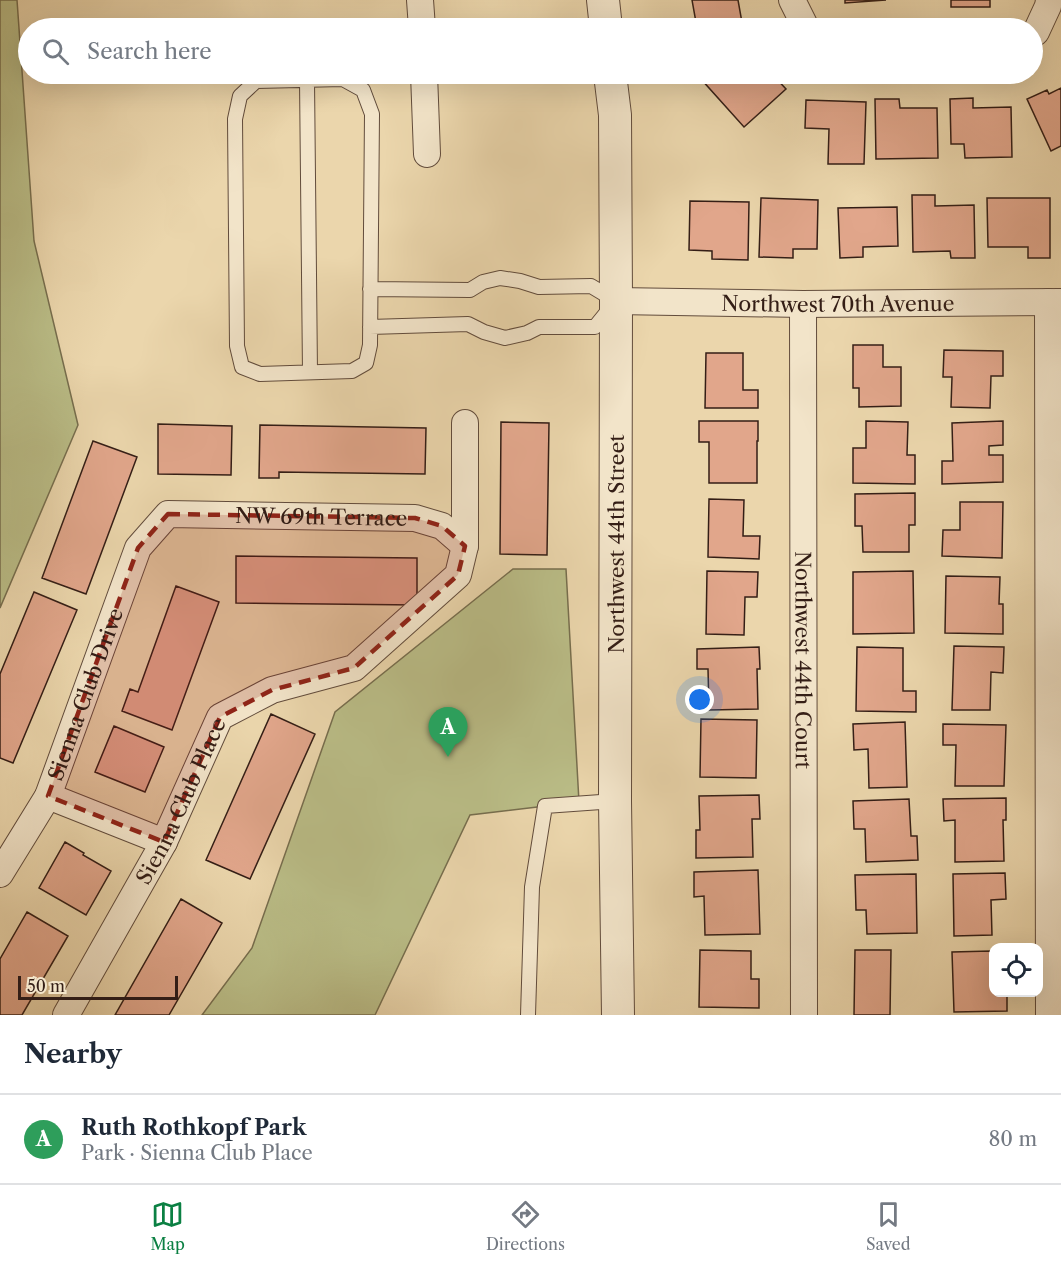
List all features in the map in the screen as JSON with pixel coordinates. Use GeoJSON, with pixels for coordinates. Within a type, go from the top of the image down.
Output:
{"type":"FeatureCollection","features":[{"type":"Feature","properties":{"kind":"street"},"geometry":{"type":"LineString","coordinates":[[420,0],[421,18]]}},
{"type":"Feature","properties":{"kind":"street"},"geometry":{"type":"LineString","coordinates":[[603,0],[605,18]]}},
{"type":"Feature","properties":{"kind":"street"},"geometry":{"type":"LineString","coordinates":[[792,0],[801,18]]}},
{"type":"Feature","properties":{"kind":"street"},"geometry":{"type":"LineString","coordinates":[[1042,18],[1048,6],[1048,0]]}},
{"type":"Feature","properties":{"kind":"street"},"geometry":{"type":"LineString","coordinates":[[424,84],[427,154]]}},
{"type":"Feature","properties":{"kind":"street","name":"Northwest 44th Street"},"geometry":{"type":"LineString","coordinates":[[611,84],[615,115],[615,801],[618,1015]]}},
{"type":"Feature","properties":{"kind":"street","name":"Northwest 70th Avenue"},"geometry":{"type":"LineString","coordinates":[[616,301],[803,304],[1054,302]]}},
{"type":"Feature","properties":{"kind":"street"},"geometry":{"type":"LineString","coordinates":[[1049,1015],[1054,302]]}},
{"type":"Feature","properties":{"kind":"street","name":"Northwest 44th Court"},"geometry":{"type":"LineString","coordinates":[[803,304],[804,1015]]}},
{"type":"Feature","properties":{"kind":"street","name":"Sienna Club Place"},"geometry":{"type":"LineString","coordinates":[[66,1015],[164,842],[220,717],[272,690],[354,668],[458,574],[465,546],[465,423]]}},
{"type":"Feature","properties":{"kind":"street","name":"NW 69th Terrace"},"geometry":{"type":"LineString","coordinates":[[168,514],[416,518],[441,526],[465,546]]}},
{"type":"Feature","properties":{"kind":"street","name":"Sienna Club Drive"},"geometry":{"type":"LineString","coordinates":[[0,874],[48,796],[138,548],[168,514]]}},
{"type":"Feature","properties":{"kind":"street"},"geometry":{"type":"LineString","coordinates":[[48,796],[164,842]]}},
{"type":"Feature","properties":{"kind":"lane"},"geometry":{"type":"LineString","coordinates":[[253,84],[240,96],[235,119],[237,346],[242,368],[260,374],[352,371],[366,363],[370,345],[372,114],[363,90],[352,84]]}},
{"type":"Feature","properties":{"kind":"lane"},"geometry":{"type":"LineString","coordinates":[[307,84],[310,372]]}},
{"type":"Feature","properties":{"kind":"lane"},"geometry":{"type":"LineString","coordinates":[[370,289],[470,290],[483,282],[500,278],[539,287],[591,286],[616,301],[595,327],[538,327],[527,333],[505,338],[484,332],[468,324],[370,327]]}},
{"type":"Feature","properties":{"kind":"lane"},"geometry":{"type":"LineString","coordinates":[[528,1015],[532,887],[545,806],[615,801]]}},
{"type":"Feature","properties":{"kind":"highlighted area"},"geometry":{"type":"Polygon","coordinates":[[[168,514],[415,518],[442,526],[465,546],[458,575],[354,668],[272,690],[220,717],[164,842],[48,796],[138,548],[168,514]]]}},
{"type":"Feature","properties":{"kind":"green space"},"geometry":{"type":"Polygon","coordinates":[[[0,0],[17,0],[18,84],[23,84],[34,241],[78,425],[0,608],[0,0]]]}},
{"type":"Feature","properties":{"kind":"green space"},"geometry":{"type":"Polygon","coordinates":[[[513,569],[566,569],[579,802],[470,815],[375,1015],[202,1015],[252,948],[335,712],[513,569]]]}},
{"type":"Feature","properties":{"kind":"building"},"geometry":{"type":"Polygon","coordinates":[[[692,0],[738,0],[741,18],[695,18],[692,0]]]}},
{"type":"Feature","properties":{"kind":"building"},"geometry":{"type":"Polygon","coordinates":[[[845,0],[886,0],[845,3],[845,0]]]}},
{"type":"Feature","properties":{"kind":"building"},"geometry":{"type":"Polygon","coordinates":[[[951,0],[990,0],[990,7],[951,7],[951,0]]]}},
{"type":"Feature","properties":{"kind":"building"},"geometry":{"type":"Polygon","coordinates":[[[705,84],[781,84],[786,89],[744,127],[705,84]]]}},
{"type":"Feature","properties":{"kind":"building"},"geometry":{"type":"Polygon","coordinates":[[[1061,88],[1061,146],[1051,151],[1027,99],[1047,90],[1049,94],[1061,88]]]}},
{"type":"Feature","properties":{"kind":"building"},"geometry":{"type":"Polygon","coordinates":[[[973,98],[973,108],[1011,107],[1012,157],[965,158],[964,144],[951,144],[950,99],[973,98]]]}},
{"type":"Feature","properties":{"kind":"building"},"geometry":{"type":"Polygon","coordinates":[[[875,99],[899,99],[900,108],[937,108],[938,158],[876,159],[875,99]]]}},
{"type":"Feature","properties":{"kind":"building"},"geometry":{"type":"Polygon","coordinates":[[[806,100],[866,102],[864,164],[828,164],[829,129],[805,128],[806,100]]]}},
{"type":"Feature","properties":{"kind":"building"},"geometry":{"type":"Polygon","coordinates":[[[912,195],[935,195],[935,206],[974,205],[975,258],[951,258],[950,251],[913,252],[912,195]]]}},
{"type":"Feature","properties":{"kind":"building"},"geometry":{"type":"Polygon","coordinates":[[[761,198],[818,200],[817,249],[793,249],[793,258],[759,257],[761,198]]]}},
{"type":"Feature","properties":{"kind":"building"},"geometry":{"type":"Polygon","coordinates":[[[987,198],[1050,198],[1050,258],[1028,258],[1028,247],[988,247],[987,198]]]}},
{"type":"Feature","properties":{"kind":"building"},"geometry":{"type":"Polygon","coordinates":[[[690,201],[749,202],[748,260],[712,259],[712,251],[689,250],[690,201]]]}},
{"type":"Feature","properties":{"kind":"building"},"geometry":{"type":"Polygon","coordinates":[[[897,207],[898,246],[863,247],[863,257],[840,258],[838,208],[897,207]]]}},
{"type":"Feature","properties":{"kind":"building"},"geometry":{"type":"Polygon","coordinates":[[[853,345],[883,345],[883,367],[901,367],[901,406],[859,407],[859,388],[853,388],[853,345]]]}},
{"type":"Feature","properties":{"kind":"building"},"geometry":{"type":"Polygon","coordinates":[[[944,350],[1003,351],[1003,376],[991,376],[990,408],[951,407],[952,377],[943,377],[944,350]]]}},
{"type":"Feature","properties":{"kind":"building"},"geometry":{"type":"Polygon","coordinates":[[[706,353],[743,353],[743,390],[758,390],[758,408],[705,408],[706,353]]]}},
{"type":"Feature","properties":{"kind":"building"},"geometry":{"type":"Polygon","coordinates":[[[699,421],[758,421],[757,483],[709,483],[709,442],[699,442],[699,421]]]}},
{"type":"Feature","properties":{"kind":"building"},"geometry":{"type":"Polygon","coordinates":[[[866,421],[908,422],[907,455],[915,455],[915,484],[853,483],[853,448],[866,448],[866,421]]]}},
{"type":"Feature","properties":{"kind":"building"},"geometry":{"type":"Polygon","coordinates":[[[1003,421],[1003,445],[989,446],[989,455],[1003,455],[1003,482],[942,484],[942,461],[953,461],[952,423],[1003,421]]]}},
{"type":"Feature","properties":{"kind":"building"},"geometry":{"type":"Polygon","coordinates":[[[501,422],[549,423],[547,555],[500,554],[501,422]]]}},
{"type":"Feature","properties":{"kind":"building"},"geometry":{"type":"Polygon","coordinates":[[[158,424],[232,426],[231,475],[158,474],[158,424]]]}},
{"type":"Feature","properties":{"kind":"building"},"geometry":{"type":"Polygon","coordinates":[[[260,425],[426,428],[425,474],[279,472],[279,478],[259,478],[260,425]]]}},
{"type":"Feature","properties":{"kind":"building"},"geometry":{"type":"Polygon","coordinates":[[[93,441],[137,457],[86,594],[42,578],[93,441]]]}},
{"type":"Feature","properties":{"kind":"building"},"geometry":{"type":"Polygon","coordinates":[[[915,493],[915,525],[909,525],[909,552],[863,552],[862,526],[855,526],[855,494],[915,493]]]}},
{"type":"Feature","properties":{"kind":"building"},"geometry":{"type":"Polygon","coordinates":[[[709,499],[744,500],[743,536],[760,536],[759,559],[708,557],[709,499]]]}},
{"type":"Feature","properties":{"kind":"building"},"geometry":{"type":"Polygon","coordinates":[[[960,502],[1003,502],[1002,558],[942,556],[943,530],[960,530],[960,502]]]}},
{"type":"Feature","properties":{"kind":"building"},"geometry":{"type":"Polygon","coordinates":[[[236,556],[417,558],[417,605],[236,603],[236,556]]]}},
{"type":"Feature","properties":{"kind":"building"},"geometry":{"type":"Polygon","coordinates":[[[707,571],[758,572],[757,597],[745,597],[744,635],[706,634],[707,571]]]}},
{"type":"Feature","properties":{"kind":"building"},"geometry":{"type":"Polygon","coordinates":[[[913,571],[914,633],[853,634],[853,572],[913,571]]]}},
{"type":"Feature","properties":{"kind":"building"},"geometry":{"type":"Polygon","coordinates":[[[946,576],[1000,577],[999,604],[1003,604],[1003,634],[945,633],[946,576]]]}},
{"type":"Feature","properties":{"kind":"building"},"geometry":{"type":"Polygon","coordinates":[[[176,586],[219,602],[172,730],[122,711],[130,689],[138,692],[176,586]]]}},
{"type":"Feature","properties":{"kind":"building"},"geometry":{"type":"Polygon","coordinates":[[[34,592],[77,610],[13,763],[0,758],[0,674],[34,592]]]}},
{"type":"Feature","properties":{"kind":"building"},"geometry":{"type":"Polygon","coordinates":[[[954,646],[1004,647],[1003,673],[991,672],[990,710],[952,710],[954,646]]]}},
{"type":"Feature","properties":{"kind":"building"},"geometry":{"type":"Polygon","coordinates":[[[759,647],[758,709],[709,710],[708,669],[697,669],[697,649],[759,647]]]}},
{"type":"Feature","properties":{"kind":"building"},"geometry":{"type":"Polygon","coordinates":[[[857,647],[903,648],[903,691],[916,691],[916,712],[856,711],[857,647]]]}},
{"type":"Feature","properties":{"kind":"building"},"geometry":{"type":"Polygon","coordinates":[[[271,714],[315,734],[250,879],[206,860],[271,714]]]}},
{"type":"Feature","properties":{"kind":"building"},"geometry":{"type":"Polygon","coordinates":[[[701,719],[757,720],[756,778],[700,777],[701,719]]]}},
{"type":"Feature","properties":{"kind":"building"},"geometry":{"type":"Polygon","coordinates":[[[905,722],[907,787],[869,788],[868,749],[854,750],[853,724],[905,722]]]}},
{"type":"Feature","properties":{"kind":"building"},"geometry":{"type":"Polygon","coordinates":[[[943,724],[1006,725],[1004,786],[955,786],[956,745],[943,745],[943,724]]]}},
{"type":"Feature","properties":{"kind":"building"},"geometry":{"type":"Polygon","coordinates":[[[114,726],[164,747],[145,792],[95,772],[114,726]]]}},
{"type":"Feature","properties":{"kind":"building"},"geometry":{"type":"Polygon","coordinates":[[[759,795],[760,819],[752,819],[753,857],[696,858],[696,830],[700,830],[699,796],[759,795]]]}},
{"type":"Feature","properties":{"kind":"building"},"geometry":{"type":"Polygon","coordinates":[[[1006,798],[1006,820],[1003,820],[1004,861],[955,862],[955,820],[944,821],[943,799],[1006,798]]]}},
{"type":"Feature","properties":{"kind":"building"},"geometry":{"type":"Polygon","coordinates":[[[909,799],[911,836],[917,836],[918,860],[866,862],[865,829],[854,829],[853,801],[909,799]]]}},
{"type":"Feature","properties":{"kind":"building"},"geometry":{"type":"Polygon","coordinates":[[[65,842],[111,871],[86,915],[39,888],[65,842]]]}},
{"type":"Feature","properties":{"kind":"building"},"geometry":{"type":"Polygon","coordinates":[[[758,870],[760,934],[705,935],[704,896],[694,897],[694,872],[758,870]]]}},
{"type":"Feature","properties":{"kind":"building"},"geometry":{"type":"Polygon","coordinates":[[[1005,873],[1006,899],[991,900],[992,935],[954,936],[953,874],[1005,873]]]}},
{"type":"Feature","properties":{"kind":"building"},"geometry":{"type":"Polygon","coordinates":[[[916,874],[917,933],[867,934],[866,910],[856,910],[855,875],[916,874]]]}},
{"type":"Feature","properties":{"kind":"building"},"geometry":{"type":"Polygon","coordinates":[[[181,899],[222,923],[169,1015],[115,1015],[181,899]]]}},
{"type":"Feature","properties":{"kind":"building"},"geometry":{"type":"Polygon","coordinates":[[[27,912],[68,936],[22,1015],[0,1015],[0,959],[27,912]]]}},
{"type":"Feature","properties":{"kind":"building"},"geometry":{"type":"Polygon","coordinates":[[[700,950],[751,951],[751,979],[759,979],[759,1008],[699,1007],[700,950]]]}},
{"type":"Feature","properties":{"kind":"building"},"geometry":{"type":"Polygon","coordinates":[[[855,950],[891,950],[890,1015],[854,1015],[855,950]]]}},
{"type":"Feature","properties":{"kind":"building"},"geometry":{"type":"Polygon","coordinates":[[[989,951],[989,997],[1007,997],[1007,1011],[954,1012],[952,952],[989,951]]]}},
{"type":"Feature","properties":{"kind":"place","name":"Ruth Rothkopf Park"},"geometry":{"type":"Point","coordinates":[448,757]}}]}
